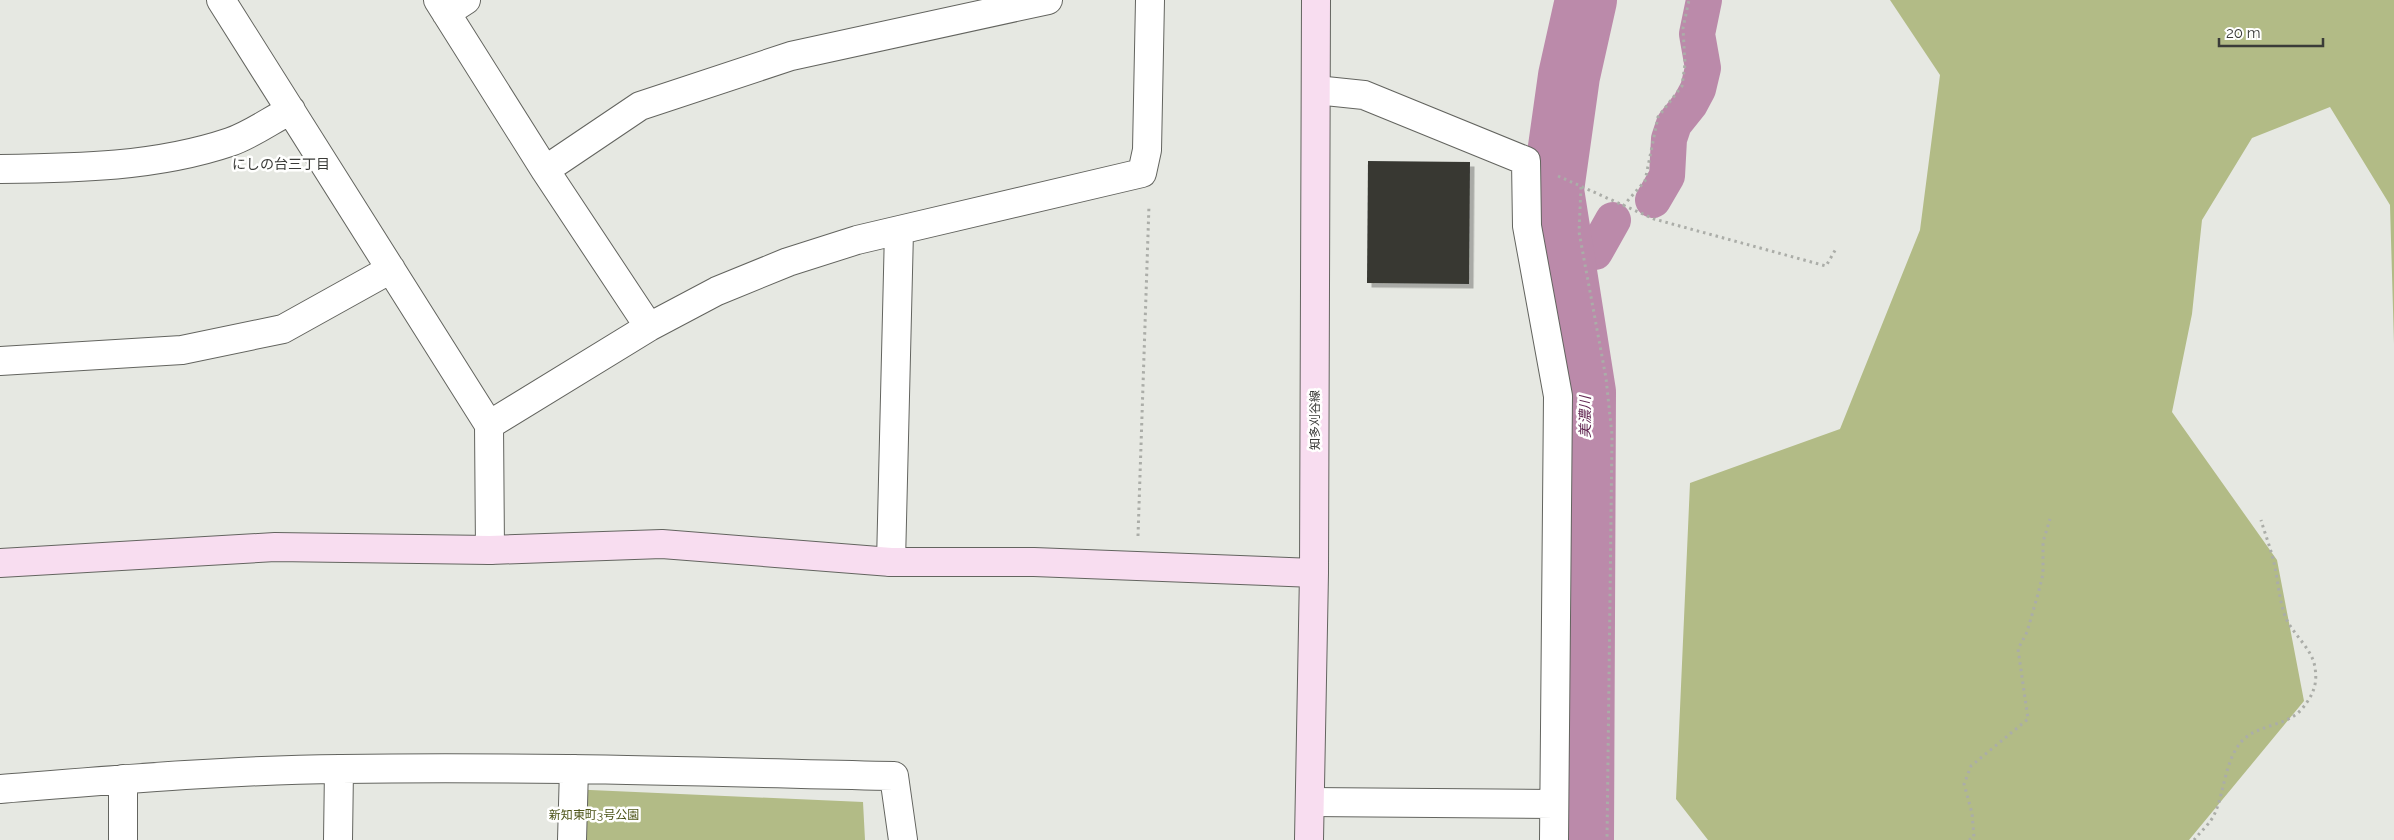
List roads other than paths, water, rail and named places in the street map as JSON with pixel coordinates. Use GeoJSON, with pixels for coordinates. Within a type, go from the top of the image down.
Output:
{"type":"FeatureCollection","features":[{"type":"Feature","properties":{"kind":"street"},"geometry":{"type":"LineString","coordinates":[[222,0],[489,426],[490,550]]}},
{"type":"Feature","properties":{"kind":"street"},"geometry":{"type":"LineString","coordinates":[[545,170],[640,106],[791,56],[1048,0]]}},
{"type":"Feature","properties":{"kind":"street"},"geometry":{"type":"LineString","coordinates":[[489,426],[649,327],[717,292],[788,262],[857,240],[1142,173],[1147,150],[1150,0]]}},
{"type":"Feature","properties":{"kind":"street","name":"知多刈谷線"},"geometry":{"type":"LineString","coordinates":[[1309,840],[1314,573],[1316,0]]}},
{"type":"Feature","properties":{"kind":"street"},"geometry":{"type":"LineString","coordinates":[[450,4],[545,170],[649,327]]}},
{"type":"Feature","properties":{"kind":"street"},"geometry":{"type":"LineString","coordinates":[[1316,90],[1364,95],[1526,161],[1527,226],[1558,396],[1554,840]]}},
{"type":"Feature","properties":{"kind":"street"},"geometry":{"type":"LineString","coordinates":[[0,169],[89,168],[176,158],[232,141],[291,110]]}},
{"type":"Feature","properties":{"kind":"street"},"geometry":{"type":"LineString","coordinates":[[891,562],[898,230]]}},
{"type":"Feature","properties":{"kind":"street"},"geometry":{"type":"LineString","coordinates":[[0,361],[182,350],[283,328],[392,269]]}},
{"type":"Feature","properties":{"kind":"street"},"geometry":{"type":"LineString","coordinates":[[0,563],[275,547],[490,550],[662,544],[891,562],[1034,562],[1314,573]]}},
{"type":"Feature","properties":{"kind":"street"},"geometry":{"type":"LineString","coordinates":[[338,840],[339,768]]}},
{"type":"Feature","properties":{"kind":"street"},"geometry":{"type":"LineString","coordinates":[[0,789],[123,779],[339,768],[574,769],[894,776],[903,840]]}},
{"type":"Feature","properties":{"kind":"street"},"geometry":{"type":"LineString","coordinates":[[572,840],[574,769]]}},
{"type":"Feature","properties":{"kind":"street"},"geometry":{"type":"LineString","coordinates":[[123,779],[123,840]]}},
{"type":"Feature","properties":{"kind":"street"},"geometry":{"type":"LineString","coordinates":[[1310,802],[1554,804]]}},
{"type":"Feature","properties":{"kind":"waterway","name":"美濃川"},"geometry":{"type":"LineString","coordinates":[[1583,840],[1585,392],[1553,190],[1569,76],[1586,0]]}},
{"type":"Feature","properties":{"kind":"waterway"},"geometry":{"type":"LineString","coordinates":[[1653,200],[1667,176],[1669,139],[1674,124],[1690,104],[1698,89],[1703,68],[1697,34],[1704,0]]}},
{"type":"Feature","properties":{"kind":"waterway"},"geometry":{"type":"LineString","coordinates":[[1595,252],[1613,220]]}},
{"type":"Feature","properties":{"kind":"district","name":"にしの台三丁目"},"geometry":{"type":"Point","coordinates":[281,164]}},
{"type":"Feature","properties":{"kind":"park label","name":"新知東町3号公園"},"geometry":{"type":"Point","coordinates":[594,815]}}]}
